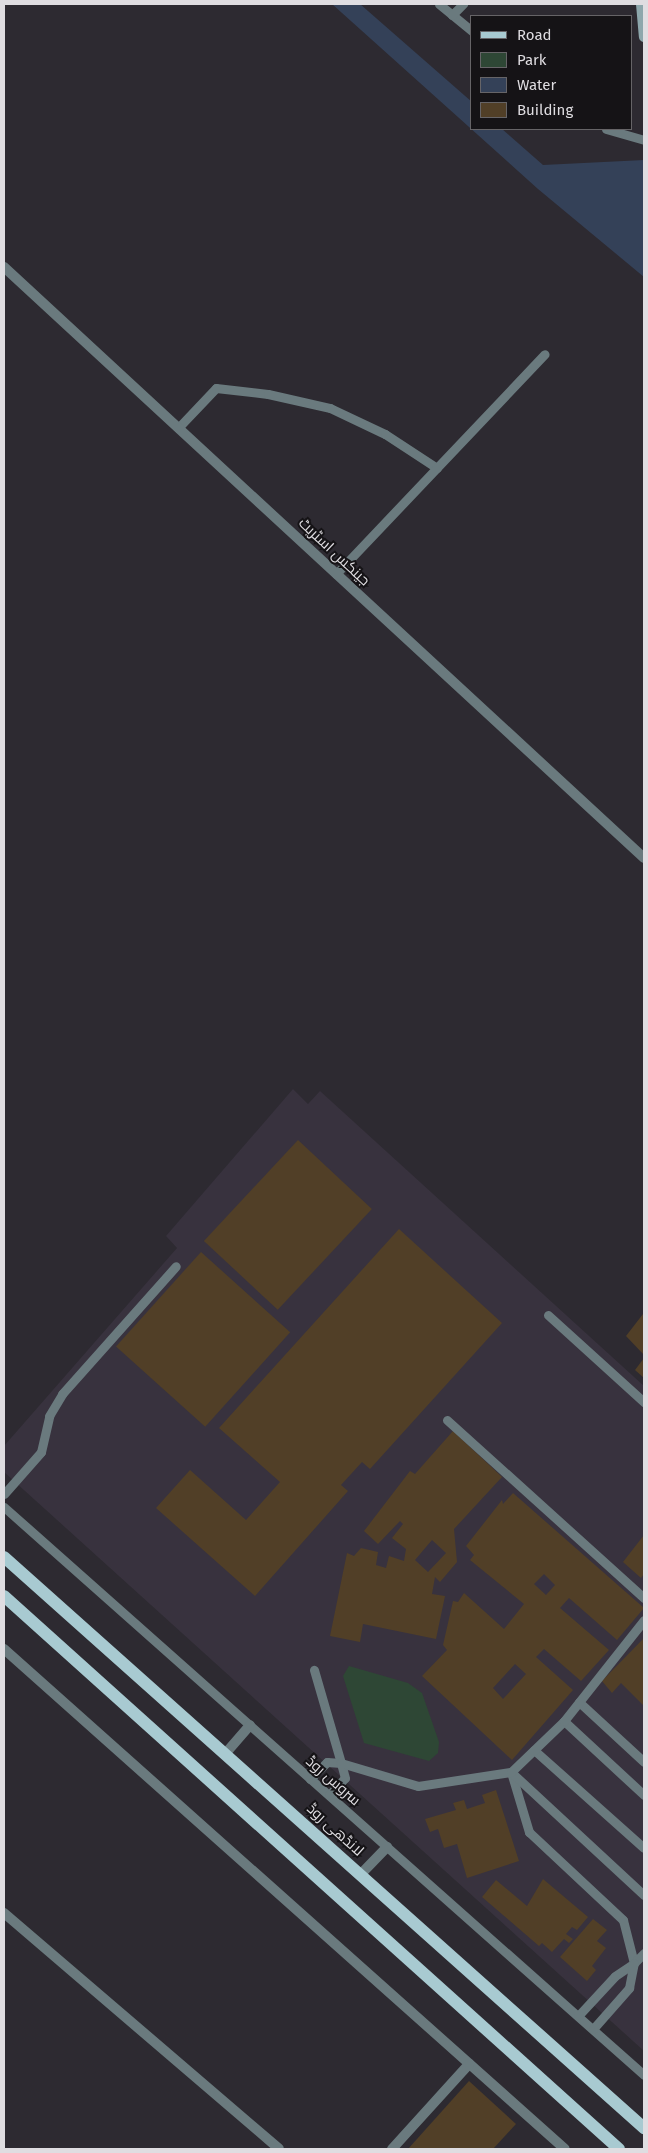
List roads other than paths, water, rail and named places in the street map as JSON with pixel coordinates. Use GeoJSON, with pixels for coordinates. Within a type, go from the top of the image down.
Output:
{"type":"FeatureCollection","features":[{"type":"Feature","properties":{"kind":"main road"},"geometry":{"type":"LineString","coordinates":[[641,4],[644,37]]}},
{"type":"Feature","properties":{"kind":"main road","name":"لانڈھی روڈ"},"geometry":{"type":"LineString","coordinates":[[4,1557],[644,2128]]}},
{"type":"Feature","properties":{"kind":"main road"},"geometry":{"type":"LineString","coordinates":[[4,1596],[619,2149]]}},
{"type":"Feature","properties":{"kind":"street","name":"جینکس اسٹریٹ"},"geometry":{"type":"LineString","coordinates":[[4,267],[644,858]]}},
{"type":"Feature","properties":{"kind":"street"},"geometry":{"type":"LineString","coordinates":[[4,1649],[565,2149]]}},
{"type":"Feature","properties":{"kind":"street"},"geometry":{"type":"LineString","coordinates":[[225,1754],[250,1725]]}},
{"type":"Feature","properties":{"kind":"street"},"geometry":{"type":"LineString","coordinates":[[360,1875],[387,1847]]}},
{"type":"Feature","properties":{"kind":"street"},"geometry":{"type":"LineString","coordinates":[[4,1913],[279,2149]]}},
{"type":"Feature","properties":{"kind":"street"},"geometry":{"type":"LineString","coordinates":[[392,2149],[468,2064]]}},
{"type":"Feature","properties":{"kind":"lane"},"geometry":{"type":"LineString","coordinates":[[438,4],[470,29]]}},
{"type":"Feature","properties":{"kind":"lane"},"geometry":{"type":"LineString","coordinates":[[452,15],[463,4]]}},
{"type":"Feature","properties":{"kind":"lane"},"geometry":{"type":"LineString","coordinates":[[609,130],[644,140]]}},
{"type":"Feature","properties":{"kind":"lane"},"geometry":{"type":"LineString","coordinates":[[336,574],[544,354]]}},
{"type":"Feature","properties":{"kind":"lane"},"geometry":{"type":"LineString","coordinates":[[178,428],[216,388],[268,394],[330,408],[385,434],[437,468]]}},
{"type":"Feature","properties":{"kind":"lane"},"geometry":{"type":"LineString","coordinates":[[4,1494],[42,1452],[49,1416],[62,1394],[176,1266]]}},
{"type":"Feature","properties":{"kind":"lane"},"geometry":{"type":"LineString","coordinates":[[548,1315],[644,1402]]}},
{"type":"Feature","properties":{"kind":"lane"},"geometry":{"type":"LineString","coordinates":[[447,1420],[644,1598]]}},
{"type":"Feature","properties":{"kind":"lane","name":"سروس روڈ"},"geometry":{"type":"LineString","coordinates":[[4,1507],[644,2075]]}},
{"type":"Feature","properties":{"kind":"lane"},"geometry":{"type":"LineString","coordinates":[[310,1779],[327,1762],[341,1763],[418,1786],[511,1772],[564,1721],[644,1620]]}},
{"type":"Feature","properties":{"kind":"lane"},"geometry":{"type":"LineString","coordinates":[[314,1670],[345,1778],[329,1795]]}},
{"type":"Feature","properties":{"kind":"lane"},"geometry":{"type":"LineString","coordinates":[[579,1702],[644,1762]]}},
{"type":"Feature","properties":{"kind":"lane"},"geometry":{"type":"LineString","coordinates":[[564,1721],[644,1795]]}},
{"type":"Feature","properties":{"kind":"lane"},"geometry":{"type":"LineString","coordinates":[[534,1750],[644,1848]]}},
{"type":"Feature","properties":{"kind":"lane"},"geometry":{"type":"LineString","coordinates":[[511,1772],[644,1895]]}},
{"type":"Feature","properties":{"kind":"lane"},"geometry":{"type":"LineString","coordinates":[[511,1772],[529,1832],[622,1920],[634,1963],[629,1988],[593,2029]]}},
{"type":"Feature","properties":{"kind":"lane"},"geometry":{"type":"LineString","coordinates":[[578,2016],[615,1976],[634,1963],[644,1953]]}},
{"type":"Feature","properties":{"kind":"water"},"geometry":{"type":"Polygon","coordinates":[[[332,4],[360,4],[470,100],[470,128],[332,4]]]}},
{"type":"Feature","properties":{"kind":"water"},"geometry":{"type":"Polygon","coordinates":[[[472,130],[503,130],[543,165],[644,160],[644,277],[538,189],[472,130]]]}}]}
